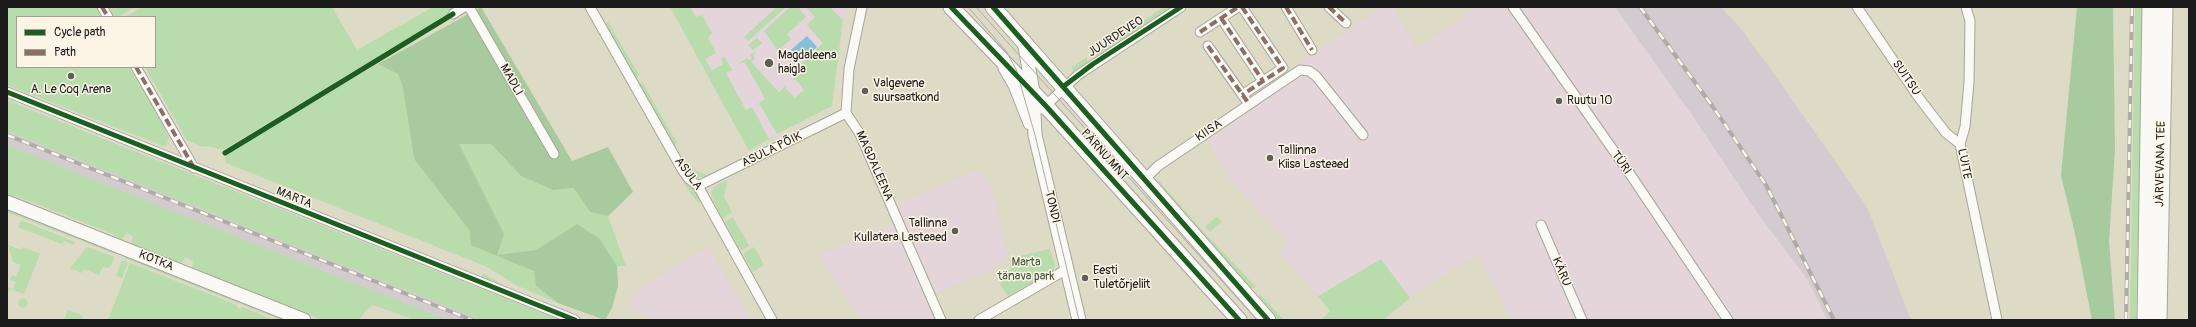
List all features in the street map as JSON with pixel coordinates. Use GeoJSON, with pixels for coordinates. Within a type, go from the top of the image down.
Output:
{"type":"FeatureCollection","features":[{"type":"Feature","properties":{"kind":"highway","name":"JÄRVEVANA TEE"},"geometry":{"type":"LineString","coordinates":[[2146,320],[2151,7]]}},
{"type":"Feature","properties":{"kind":"highway","name":"JÄRVEVANA TEE"},"geometry":{"type":"LineString","coordinates":[[2158,320],[2164,7]]}},
{"type":"Feature","properties":{"kind":"main road","name":"PÄRNU MNT"},"geometry":{"type":"LineString","coordinates":[[951,7],[1001,61],[1045,105],[1238,320]]}},
{"type":"Feature","properties":{"kind":"main road","name":"PÄRNU MNT"},"geometry":{"type":"LineString","coordinates":[[993,7],[1268,320]]}},
{"type":"Feature","properties":{"kind":"street"},"geometry":{"type":"LineString","coordinates":[[102,7],[107,16]]}},
{"type":"Feature","properties":{"kind":"street"},"geometry":{"type":"LineString","coordinates":[[453,14],[464,7]]}},
{"type":"Feature","properties":{"kind":"street","name":"MADLI"},"geometry":{"type":"LineString","coordinates":[[469,7],[554,154]]}},
{"type":"Feature","properties":{"kind":"street","name":"ASULA"},"geometry":{"type":"LineString","coordinates":[[590,7],[683,171],[688,178],[698,186],[772,320]]}},
{"type":"Feature","properties":{"kind":"street"},"geometry":{"type":"LineString","coordinates":[[846,113],[849,69],[862,7]]}},
{"type":"Feature","properties":{"kind":"street","name":"JUURDEVEO"},"geometry":{"type":"LineString","coordinates":[[1033,119],[1064,86],[1093,64],[1181,7]]}},
{"type":"Feature","properties":{"kind":"street"},"geometry":{"type":"LineString","coordinates":[[1200,32],[1238,7]]}},
{"type":"Feature","properties":{"kind":"street"},"geometry":{"type":"LineString","coordinates":[[1242,7],[1283,68],[1242,95]]}},
{"type":"Feature","properties":{"kind":"street"},"geometry":{"type":"LineString","coordinates":[[1286,7],[1312,50]]}},
{"type":"Feature","properties":{"kind":"street"},"geometry":{"type":"LineString","coordinates":[[1329,7],[1346,23]]}},
{"type":"Feature","properties":{"kind":"street","name":"TÜRI"},"geometry":{"type":"LineString","coordinates":[[1513,7],[1633,179],[1728,320]]}},
{"type":"Feature","properties":{"kind":"street","name":"SUITSU"},"geometry":{"type":"LineString","coordinates":[[1857,7],[1919,98],[1946,133],[1960,144]]}},
{"type":"Feature","properties":{"kind":"street","name":"LUITE"},"geometry":{"type":"LineString","coordinates":[[1966,7],[1970,21],[1969,82],[1964,127],[1960,144],[1997,320]]}},
{"type":"Feature","properties":{"kind":"street"},"geometry":{"type":"LineString","coordinates":[[1221,18],[1263,81]]}},
{"type":"Feature","properties":{"kind":"street","name":"TONDI"},"geometry":{"type":"LineString","coordinates":[[1024,41],[1033,92],[1033,119],[1035,135],[1080,320]]}},
{"type":"Feature","properties":{"kind":"street"},"geometry":{"type":"LineString","coordinates":[[1208,46],[1249,104]]}},
{"type":"Feature","properties":{"kind":"street"},"geometry":{"type":"LineString","coordinates":[[1001,61],[1014,85],[1035,135]]}},
{"type":"Feature","properties":{"kind":"street"},"geometry":{"type":"LineString","coordinates":[[137,68],[194,168]]}},
{"type":"Feature","properties":{"kind":"street","name":"KIISA"},"geometry":{"type":"LineString","coordinates":[[1144,180],[1158,166],[1300,70],[1309,71],[1316,76],[1363,135]]}},
{"type":"Feature","properties":{"kind":"street","name":"MARTA"},"geometry":{"type":"LineString","coordinates":[[7,92],[575,320]]}},
{"type":"Feature","properties":{"kind":"street","name":"ASULA PÕIK"},"geometry":{"type":"LineString","coordinates":[[698,186],[846,113]]}},
{"type":"Feature","properties":{"kind":"street","name":"MAGDALEENA"},"geometry":{"type":"LineString","coordinates":[[846,113],[860,134],[940,320]]}},
{"type":"Feature","properties":{"kind":"street","name":"KOTKA"},"geometry":{"type":"LineString","coordinates":[[7,202],[304,320]]}},
{"type":"Feature","properties":{"kind":"street","name":"KÄRU"},"geometry":{"type":"LineString","coordinates":[[1541,225],[1582,320]]}},
{"type":"Feature","properties":{"kind":"street"},"geometry":{"type":"LineString","coordinates":[[978,320],[1067,269]]}},
{"type":"Feature","properties":{"kind":"shaded area","name":"Magdaleena haigla"},"geometry":{"type":"Polygon","coordinates":[[[670,7],[849,7],[843,20],[832,106],[777,134],[749,151],[670,7]]]}},
{"type":"Feature","properties":{"kind":"shaded area"},"geometry":{"type":"Polygon","coordinates":[[[1382,7],[1393,7],[1416,49],[1477,7],[1615,7],[1692,115],[1758,214],[1808,280],[1827,320],[1511,320],[1478,253],[1410,298],[1381,260],[1318,296],[1281,255],[1287,243],[1227,176],[1208,140],[1271,97],[1264,88],[1382,7]]]}},
{"type":"Feature","properties":{"kind":"shaded area"},"geometry":{"type":"Polygon","coordinates":[[[1615,7],[1721,7],[1742,30],[1775,75],[1867,207],[1911,320],[1827,320],[1808,280],[1758,214],[1692,115],[1615,7]]]}},
{"type":"Feature","properties":{"kind":"shaded area"},"geometry":{"type":"Polygon","coordinates":[[[7,131],[482,320],[448,320],[127,193],[7,145],[7,131]]]}},
{"type":"Feature","properties":{"kind":"shaded area","name":"Tallinna Kullatera Lasteaed"},"geometry":{"type":"Polygon","coordinates":[[[978,170],[991,185],[1008,258],[994,269],[936,293],[897,204],[978,170]]]}},
{"type":"Feature","properties":{"kind":"shaded area","name":"Tallinna Kullatera Lasteaed"},"geometry":{"type":"Polygon","coordinates":[[[893,223],[934,320],[861,320],[818,255],[893,223]]]}},
{"type":"Feature","properties":{"kind":"shaded area"},"geometry":{"type":"Polygon","coordinates":[[[709,247],[751,320],[656,320],[627,306],[644,285],[709,247]]]}},
{"type":"Feature","properties":{"kind":"green space","name":"A. Le Coq Arena"},"geometry":{"type":"Polygon","coordinates":[[[7,7],[100,7],[104,16],[16,16],[16,68],[130,68],[162,122],[169,138],[166,147],[7,85],[7,7]]]}},
{"type":"Feature","properties":{"kind":"green space"},"geometry":{"type":"Polygon","coordinates":[[[109,7],[135,7],[120,16],[114,16],[109,7]]]}},
{"type":"Feature","properties":{"kind":"green space"},"geometry":{"type":"Polygon","coordinates":[[[143,7],[332,7],[358,52],[359,49],[433,7],[456,7],[447,12],[449,14],[223,150],[200,146],[187,140],[146,68],[156,68],[156,16],[127,16],[143,7]]]}},
{"type":"Feature","properties":{"kind":"green space"},"geometry":{"type":"Polygon","coordinates":[[[481,7],[572,161],[608,147],[633,192],[608,216],[590,212],[574,188],[553,190],[521,176],[491,144],[459,144],[504,234],[497,255],[536,250],[577,224],[599,238],[617,266],[618,286],[612,308],[605,320],[558,303],[536,286],[534,271],[471,245],[470,231],[414,159],[403,88],[398,74],[378,64],[481,7]]]}},
{"type":"Feature","properties":{"kind":"green space"},"geometry":{"type":"Polygon","coordinates":[[[670,7],[693,7],[691,9],[696,17],[702,15],[712,33],[708,38],[716,53],[705,59],[712,70],[723,64],[721,59],[725,57],[732,70],[726,73],[746,110],[752,107],[769,139],[749,151],[670,7]]]}},
{"type":"Feature","properties":{"kind":"green space"},"geometry":{"type":"Polygon","coordinates":[[[777,7],[786,7],[748,41],[744,37],[777,7]]]}},
{"type":"Feature","properties":{"kind":"green space"},"geometry":{"type":"Polygon","coordinates":[[[790,7],[798,7],[806,17],[787,34],[791,39],[778,51],[764,31],[790,7]]]}},
{"type":"Feature","properties":{"kind":"green space"},"geometry":{"type":"Polygon","coordinates":[[[806,7],[830,7],[843,20],[832,106],[777,134],[759,103],[765,99],[745,62],[738,64],[747,58],[750,61],[752,58],[750,55],[754,52],[756,53],[753,55],[755,58],[751,62],[779,92],[786,86],[786,89],[795,98],[804,90],[796,80],[793,80],[799,74],[795,69],[823,43],[807,25],[815,17],[806,7]]]}},
{"type":"Feature","properties":{"kind":"green space"},"geometry":{"type":"Polygon","coordinates":[[[1164,7],[1173,7],[1096,56],[1092,56],[1164,7]]]}},
{"type":"Feature","properties":{"kind":"green space"},"geometry":{"type":"Polygon","coordinates":[[[2077,7],[2113,7],[2115,149],[2109,241],[2115,320],[2092,320],[2076,238],[2061,175],[2077,7]]]}},
{"type":"Feature","properties":{"kind":"green space"},"geometry":{"type":"Polygon","coordinates":[[[2135,7],[2142,7],[2141,97],[2136,320],[2130,320],[2135,7]]]}},
{"type":"Feature","properties":{"kind":"green space"},"geometry":{"type":"Polygon","coordinates":[[[608,22],[639,75],[635,79],[604,24],[608,22]]]}},
{"type":"Feature","properties":{"kind":"green space"},"geometry":{"type":"Polygon","coordinates":[[[757,38],[762,43],[753,50],[748,45],[757,38]]]}},
{"type":"Feature","properties":{"kind":"green space"},"geometry":{"type":"Polygon","coordinates":[[[1087,57],[1087,62],[1073,72],[1072,67],[1087,57]]]}},
{"type":"Feature","properties":{"kind":"green space"},"geometry":{"type":"Polygon","coordinates":[[[378,64],[398,74],[403,88],[414,159],[470,231],[504,234],[459,144],[491,144],[521,176],[553,190],[574,188],[590,212],[608,216],[626,266],[617,266],[599,238],[577,224],[536,250],[498,255],[534,271],[536,286],[558,303],[518,286],[485,266],[226,163],[225,158],[228,154],[253,137],[378,64]]]}},
{"type":"Feature","properties":{"kind":"green space"},"geometry":{"type":"Polygon","coordinates":[[[642,82],[677,143],[674,147],[638,84],[642,82]]]}},
{"type":"Feature","properties":{"kind":"green space"},"geometry":{"type":"Polygon","coordinates":[[[7,100],[560,320],[482,320],[265,234],[7,131],[7,100]]]}},
{"type":"Feature","properties":{"kind":"green space"},"geometry":{"type":"Polygon","coordinates":[[[7,145],[448,320],[415,320],[373,305],[367,309],[359,320],[322,320],[192,268],[193,261],[185,257],[182,263],[180,263],[131,244],[133,236],[126,233],[122,240],[111,233],[16,196],[7,195],[7,145]]]}},
{"type":"Feature","properties":{"kind":"green space"},"geometry":{"type":"Polygon","coordinates":[[[687,162],[693,169],[708,176],[694,178],[683,164],[687,162]]]}},
{"type":"Feature","properties":{"kind":"green space"},"geometry":{"type":"Polygon","coordinates":[[[681,176],[696,192],[700,200],[699,204],[686,187],[681,176]]]}},
{"type":"Feature","properties":{"kind":"green space"},"geometry":{"type":"Polygon","coordinates":[[[727,180],[724,197],[732,212],[723,219],[714,203],[711,193],[714,187],[727,180]]]}},
{"type":"Feature","properties":{"kind":"green space"},"geometry":{"type":"Polygon","coordinates":[[[1158,180],[1202,230],[1256,287],[1249,289],[1170,201],[1158,180]]]}},
{"type":"Feature","properties":{"kind":"green space"},"geometry":{"type":"Polygon","coordinates":[[[7,209],[113,251],[115,254],[7,212],[7,209]]]}},
{"type":"Feature","properties":{"kind":"green space"},"geometry":{"type":"Polygon","coordinates":[[[1217,216],[1222,222],[1210,232],[1205,227],[1217,216]]]}},
{"type":"Feature","properties":{"kind":"green space"},"geometry":{"type":"Polygon","coordinates":[[[733,217],[749,246],[741,251],[725,222],[733,217]]]}},
{"type":"Feature","properties":{"kind":"green space"},"geometry":{"type":"Polygon","coordinates":[[[21,220],[75,242],[74,245],[64,241],[62,244],[18,227],[21,220]]]}},
{"type":"Feature","properties":{"kind":"green space"},"geometry":{"type":"Polygon","coordinates":[[[8,245],[21,250],[23,247],[40,254],[24,294],[11,289],[9,292],[7,287],[13,289],[16,282],[10,280],[12,275],[16,277],[21,265],[13,262],[8,245]]]}},
{"type":"Feature","properties":{"kind":"green space"},"geometry":{"type":"Polygon","coordinates":[[[87,247],[114,257],[111,266],[108,268],[103,267],[99,275],[84,269],[82,273],[70,268],[87,247]]]}},
{"type":"Feature","properties":{"kind":"green space"},"geometry":{"type":"Polygon","coordinates":[[[754,247],[764,265],[753,272],[743,254],[754,247]]]}},
{"type":"Feature","properties":{"kind":"green space","name":"Marta tänava park"},"geometry":{"type":"Polygon","coordinates":[[[1050,249],[1055,266],[1053,271],[1008,296],[1000,284],[998,273],[1011,269],[1009,258],[1050,249]]]}},
{"type":"Feature","properties":{"kind":"green space"},"geometry":{"type":"Polygon","coordinates":[[[126,256],[288,320],[281,320],[124,258],[126,256]]]}},
{"type":"Feature","properties":{"kind":"green space"},"geometry":{"type":"Polygon","coordinates":[[[1381,259],[1410,298],[1383,320],[1321,320],[1330,311],[1318,296],[1381,259]]]}},
{"type":"Feature","properties":{"kind":"green space"},"geometry":{"type":"Polygon","coordinates":[[[122,260],[128,262],[122,278],[116,276],[122,260]]]}},
{"type":"Feature","properties":{"kind":"green space"},"geometry":{"type":"Polygon","coordinates":[[[130,263],[237,305],[237,307],[241,309],[242,307],[274,320],[108,320],[130,263]]]}},
{"type":"Feature","properties":{"kind":"green space"},"geometry":{"type":"Polygon","coordinates":[[[483,273],[516,293],[482,278],[483,273]]]}},
{"type":"Feature","properties":{"kind":"green space"},"geometry":{"type":"Polygon","coordinates":[[[1259,293],[1284,320],[1276,320],[1259,302],[1259,293]]]}},
{"type":"Feature","properties":{"kind":"green space"},"geometry":{"type":"Polygon","coordinates":[[[23,298],[28,303],[23,308],[18,303],[23,298]]]}},
{"type":"Feature","properties":{"kind":"green space"},"geometry":{"type":"Polygon","coordinates":[[[68,310],[83,316],[81,320],[64,320],[68,310]]]}},
{"type":"Feature","properties":{"kind":"water"},"geometry":{"type":"Polygon","coordinates":[[[807,36],[817,47],[800,61],[791,50],[807,36]]]}},
{"type":"Feature","properties":{"kind":"tram line"},"geometry":{"type":"LineString","coordinates":[[968,7],[1006,51],[1016,69],[1035,135],[1079,320]]}},
{"type":"Feature","properties":{"kind":"tram line"},"geometry":{"type":"LineString","coordinates":[[976,7],[1257,320]]}},
{"type":"Feature","properties":{"kind":"railway"},"geometry":{"type":"LineString","coordinates":[[1640,7],[1713,107],[1766,185],[1834,320]]}},
{"type":"Feature","properties":{"kind":"railway"},"geometry":{"type":"LineString","coordinates":[[2126,320],[2132,7]]}},
{"type":"Feature","properties":{"kind":"railway"},"geometry":{"type":"LineString","coordinates":[[7,135],[472,320]]}},
{"type":"Feature","properties":{"kind":"marked path"},"geometry":{"type":"LineString","coordinates":[[102,7],[107,16]]}},
{"type":"Feature","properties":{"kind":"marked path"},"geometry":{"type":"LineString","coordinates":[[1200,32],[1238,7]]}},
{"type":"Feature","properties":{"kind":"marked path"},"geometry":{"type":"LineString","coordinates":[[1242,7],[1283,68],[1242,95]]}},
{"type":"Feature","properties":{"kind":"marked path"},"geometry":{"type":"LineString","coordinates":[[1286,7],[1312,50]]}},
{"type":"Feature","properties":{"kind":"marked path"},"geometry":{"type":"LineString","coordinates":[[1329,7],[1346,23]]}},
{"type":"Feature","properties":{"kind":"marked path"},"geometry":{"type":"LineString","coordinates":[[1221,18],[1263,81]]}},
{"type":"Feature","properties":{"kind":"marked path"},"geometry":{"type":"LineString","coordinates":[[1208,46],[1249,104]]}},
{"type":"Feature","properties":{"kind":"marked path"},"geometry":{"type":"LineString","coordinates":[[137,68],[193,166]]}},
{"type":"Feature","properties":{"kind":"cycle path"},"geometry":{"type":"LineString","coordinates":[[951,7],[1045,105],[1239,320]]}},
{"type":"Feature","properties":{"kind":"cycle path"},"geometry":{"type":"LineString","coordinates":[[993,7],[1268,320]]}},
{"type":"Feature","properties":{"kind":"cycle path"},"geometry":{"type":"LineString","coordinates":[[1064,86],[1093,64],[1181,7]]}},
{"type":"Feature","properties":{"kind":"cycle path"},"geometry":{"type":"LineString","coordinates":[[225,153],[453,14]]}},
{"type":"Feature","properties":{"kind":"cycle path"},"geometry":{"type":"LineString","coordinates":[[7,92],[575,320]]}},
{"type":"Feature","properties":{"kind":"place","name":"Magdaleena haigla"},"geometry":{"type":"Point","coordinates":[769,63]}},
{"type":"Feature","properties":{"kind":"place","name":"A. Le Coq Arena"},"geometry":{"type":"Point","coordinates":[71,76]}},
{"type":"Feature","properties":{"kind":"place","name":"Valgevene suursaatkond"},"geometry":{"type":"Point","coordinates":[865,91]}},
{"type":"Feature","properties":{"kind":"place","name":"Ruutu 10"},"geometry":{"type":"Point","coordinates":[1559,101]}},
{"type":"Feature","properties":{"kind":"place","name":"Tallinna Kiisa Lasteaed"},"geometry":{"type":"Point","coordinates":[1270,158]}},
{"type":"Feature","properties":{"kind":"place","name":"Tallinna Kullatera Lasteaed"},"geometry":{"type":"Point","coordinates":[955,231]}},
{"type":"Feature","properties":{"kind":"place","name":"Eesti Tuletõrjeliit"},"geometry":{"type":"Point","coordinates":[1085,278]}}]}
